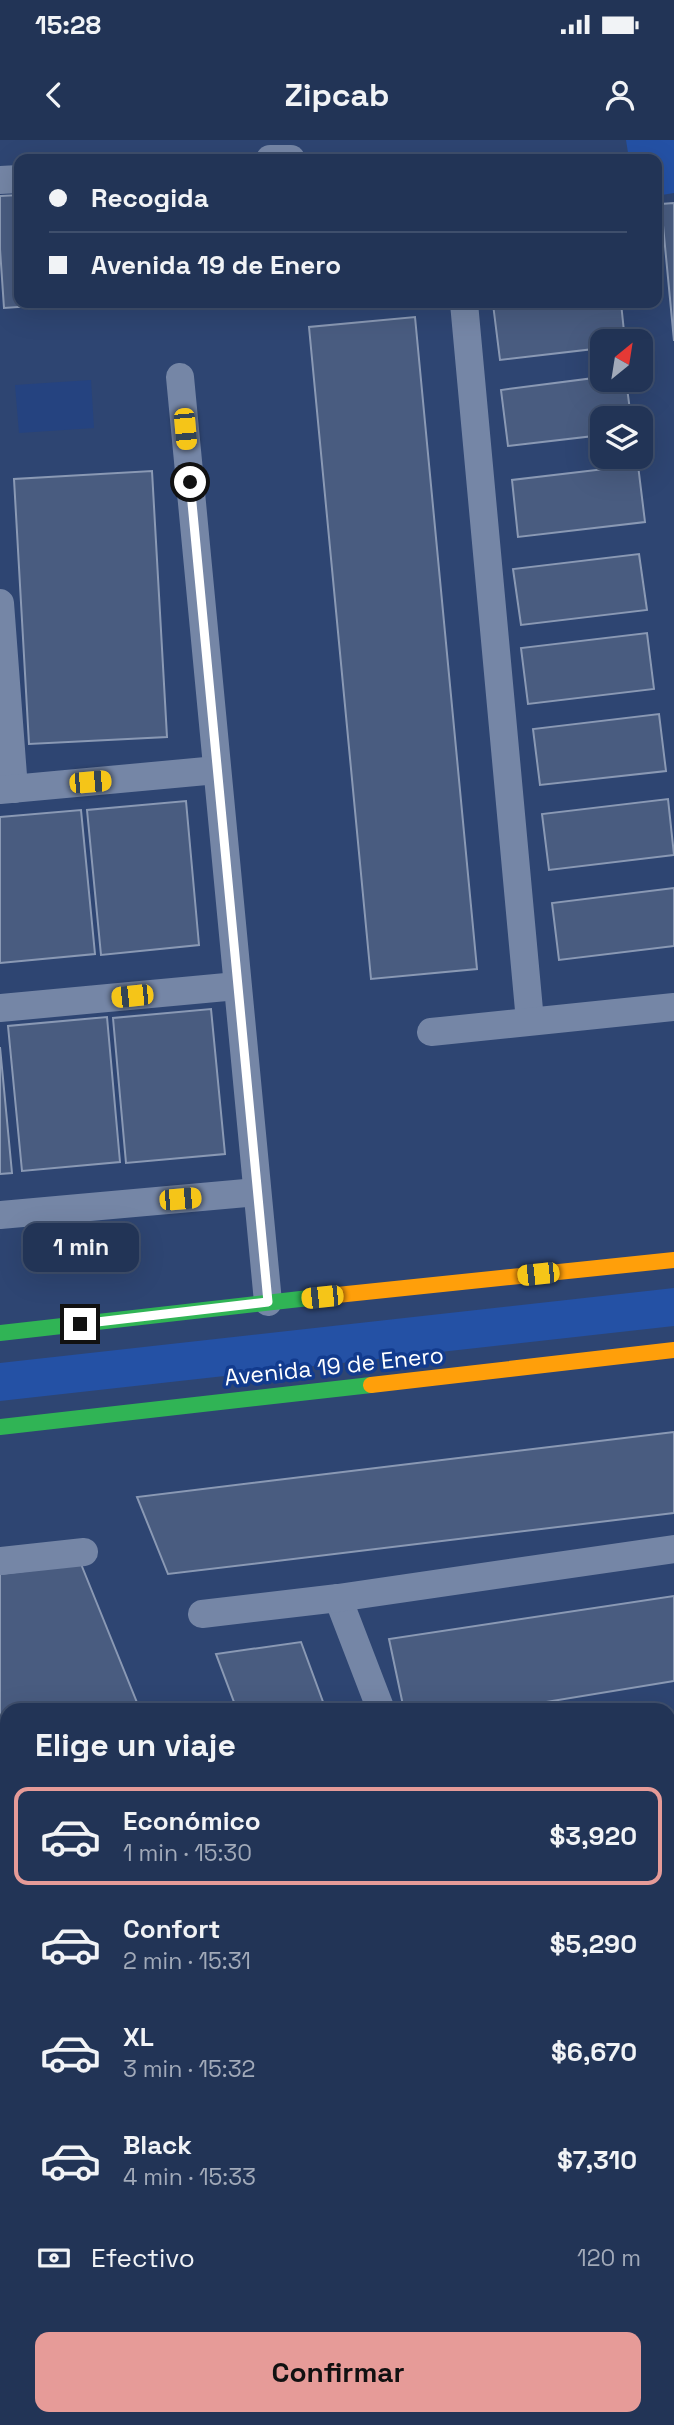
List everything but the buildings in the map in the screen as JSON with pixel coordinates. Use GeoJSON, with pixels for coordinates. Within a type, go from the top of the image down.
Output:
{"type":"FeatureCollection","features":[{"type":"Feature","properties":{"kind":"main road"},"geometry":{"type":"LineString","coordinates":[[0,1334],[268,1302],[674,1260]]}},
{"type":"Feature","properties":{"kind":"main road","name":"Avenida 19 de Enero"},"geometry":{"type":"LineString","coordinates":[[0,1427],[674,1350]]}},
{"type":"Feature","properties":{"kind":"lane"},"geometry":{"type":"LineString","coordinates":[[464,308],[530,1021]]}},
{"type":"Feature","properties":{"kind":"lane"},"geometry":{"type":"LineString","coordinates":[[180,377],[268,1302]]}},
{"type":"Feature","properties":{"kind":"lane"},"geometry":{"type":"LineString","coordinates":[[0,603],[7,789],[217,770]]}},
{"type":"Feature","properties":{"kind":"lane"},"geometry":{"type":"LineString","coordinates":[[0,1009],[237,986]]}},
{"type":"Feature","properties":{"kind":"lane"},"geometry":{"type":"LineString","coordinates":[[431,1032],[674,1007]]}},
{"type":"Feature","properties":{"kind":"lane"},"geometry":{"type":"LineString","coordinates":[[0,1215],[257,1192]]}},
{"type":"Feature","properties":{"kind":"lane"},"geometry":{"type":"LineString","coordinates":[[202,1614],[338,1598],[674,1549]]}},
{"type":"Feature","properties":{"kind":"lane"},"geometry":{"type":"LineString","coordinates":[[0,1561],[84,1552]]}},
{"type":"Feature","properties":{"kind":"lane"},"geometry":{"type":"LineString","coordinates":[[338,1598],[378,1703]]}},
{"type":"Feature","properties":{"kind":"shaded area"},"geometry":{"type":"Polygon","coordinates":[[[626,140],[674,140],[674,193],[662,195],[662,154],[628,154],[626,140]]]}},
{"type":"Feature","properties":{"kind":"shaded area"},"geometry":{"type":"Polygon","coordinates":[[[91,380],[94,428],[19,433],[15,385],[91,380]]]}},
{"type":"Feature","properties":{"kind":"shaded area"},"geometry":{"type":"Polygon","coordinates":[[[674,1288],[674,1326],[0,1401],[0,1363],[674,1288]]]}},
{"type":"Feature","properties":{"kind":"traffic: fast"},"geometry":{"type":"LineString","coordinates":[[0,1333],[318,1297]]}},
{"type":"Feature","properties":{"kind":"traffic: fast"},"geometry":{"type":"LineString","coordinates":[[0,1427],[371,1385]]}},
{"type":"Feature","properties":{"kind":"traffic: slow"},"geometry":{"type":"LineString","coordinates":[[318,1297],[674,1260]]}},
{"type":"Feature","properties":{"kind":"traffic: slow"},"geometry":{"type":"LineString","coordinates":[[371,1385],[674,1350]]}},
{"type":"Feature","properties":{"kind":"route"},"geometry":{"type":"LineString","coordinates":[[80,1324],[268,1302],[190,482]]}}]}
